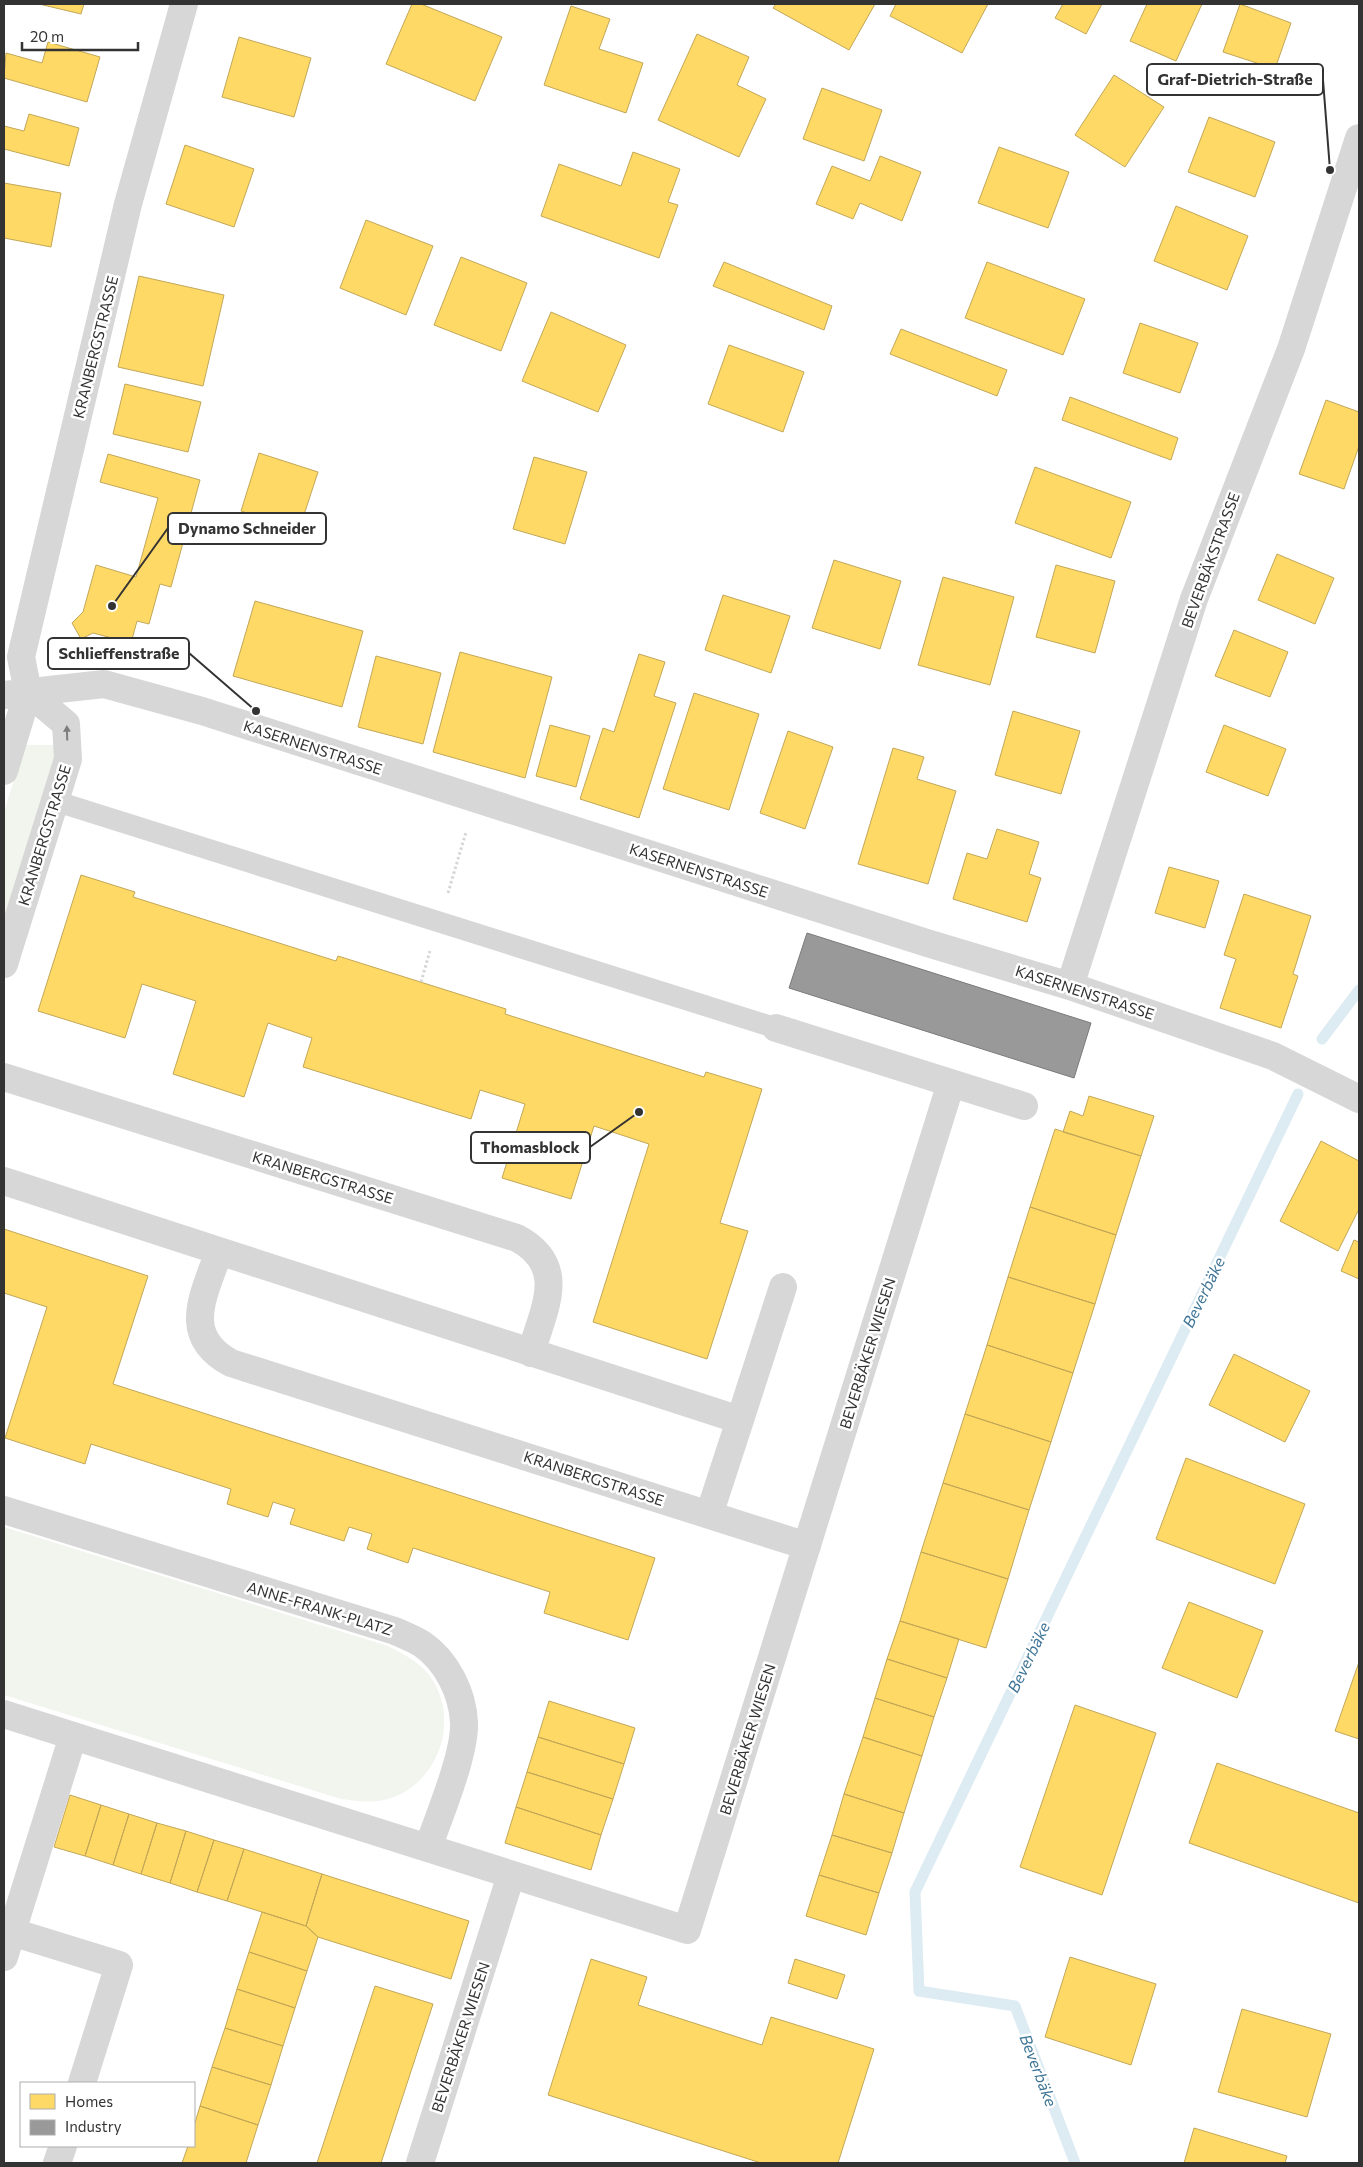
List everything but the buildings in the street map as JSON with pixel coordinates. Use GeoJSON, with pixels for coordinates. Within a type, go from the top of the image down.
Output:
{"type":"FeatureCollection","features":[{"type":"Feature","properties":{"kind":"street","name":"KRANBERGSTRASSE"},"geometry":{"type":"LineString","coordinates":[[4,771],[21,657],[128,204],[184,4]]}},
{"type":"Feature","properties":{"kind":"street","name":"BEVERBÄKSTRASSE"},"geometry":{"type":"LineString","coordinates":[[1070,986],[1194,599],[1291,348],[1359,138]]}},
{"type":"Feature","properties":{"kind":"street","name":"KASERNENSTRASSE"},"geometry":{"type":"LineString","coordinates":[[16,694],[104,684],[202,712],[927,943],[1070,986],[1273,1056],[1359,1099]]}},
{"type":"Feature","properties":{"kind":"street","name":"KRANBERGSTRASSE"},"geometry":{"type":"LineString","coordinates":[[4,964],[68,759],[66,724],[16,694]]}},
{"type":"Feature","properties":{"kind":"street"},"geometry":{"type":"LineString","coordinates":[[776,1028],[1024,1106]]}},
{"type":"Feature","properties":{"kind":"street","name":"KRANBERGSTRASSE"},"geometry":{"type":"LineString","coordinates":[[4,1077],[517,1238],[532,1246],[543,1258],[549,1272],[550,1289],[531,1352]]}},
{"type":"Feature","properties":{"kind":"street","name":"BEVERBÄKER WIESEN"},"geometry":{"type":"LineString","coordinates":[[420,2163],[511,1875],[687,1930],[952,1083]]}},
{"type":"Feature","properties":{"kind":"street"},"geometry":{"type":"LineString","coordinates":[[4,1181],[740,1420]]}},
{"type":"Feature","properties":{"kind":"street","name":"KRANBERGSTRASSE"},"geometry":{"type":"LineString","coordinates":[[219,1251],[199,1312],[200,1328],[206,1343],[217,1355],[231,1363],[807,1546]]}},
{"type":"Feature","properties":{"kind":"street"},"geometry":{"type":"LineString","coordinates":[[709,1515],[783,1287]]}},
{"type":"Feature","properties":{"kind":"street","name":"ANNE-FRANK-PLATZ"},"geometry":{"type":"LineString","coordinates":[[4,1510],[395,1631],[422,1644],[444,1666],[458,1693],[464,1724],[459,1754],[428,1848]]}},
{"type":"Feature","properties":{"kind":"street"},"geometry":{"type":"LineString","coordinates":[[4,1714],[511,1875]]}},
{"type":"Feature","properties":{"kind":"street"},"geometry":{"type":"LineString","coordinates":[[73,1736],[8,1944],[119,1965],[82,2082]]}},
{"type":"Feature","properties":{"kind":"street"},"geometry":{"type":"LineString","coordinates":[[57,2163],[63,2147]]}},
{"type":"Feature","properties":{"kind":"lane"},"geometry":{"type":"LineString","coordinates":[[55,801],[776,1028]]}},
{"type":"Feature","properties":{"kind":"shaded area"},"geometry":{"type":"Polygon","coordinates":[[[25,745],[54,745],[54,760],[4,928],[4,812],[25,745]]]}},
{"type":"Feature","properties":{"kind":"shaded area"},"geometry":{"type":"Polygon","coordinates":[[[4,1527],[388,1646],[399,1652],[425,1670],[439,1692],[444,1728],[440,1746],[433,1763],[422,1778],[408,1790],[391,1798],[372,1801],[341,1799],[4,1695],[4,1527]]]}},
{"type":"Feature","properties":{"kind":"waterway","name":"Beverbäke"},"geometry":{"type":"LineString","coordinates":[[1322,1039],[1359,990]]}},
{"type":"Feature","properties":{"kind":"waterway","name":"Beverbäke"},"geometry":{"type":"LineString","coordinates":[[1075,2163],[1015,2006],[919,1991],[915,1892],[1298,1094]]}},
{"type":"Feature","properties":{"kind":"place","name":"Graf-Dietrich-Straße"},"geometry":{"type":"Point","coordinates":[1330,170]}},
{"type":"Feature","properties":{"kind":"place","name":"Dynamo Schneider"},"geometry":{"type":"Point","coordinates":[112,606]}},
{"type":"Feature","properties":{"kind":"place","name":"Schlieffenstraße"},"geometry":{"type":"Point","coordinates":[256,711]}},
{"type":"Feature","properties":{"kind":"place","name":"Thomasblock"},"geometry":{"type":"Point","coordinates":[639,1112]}}]}
